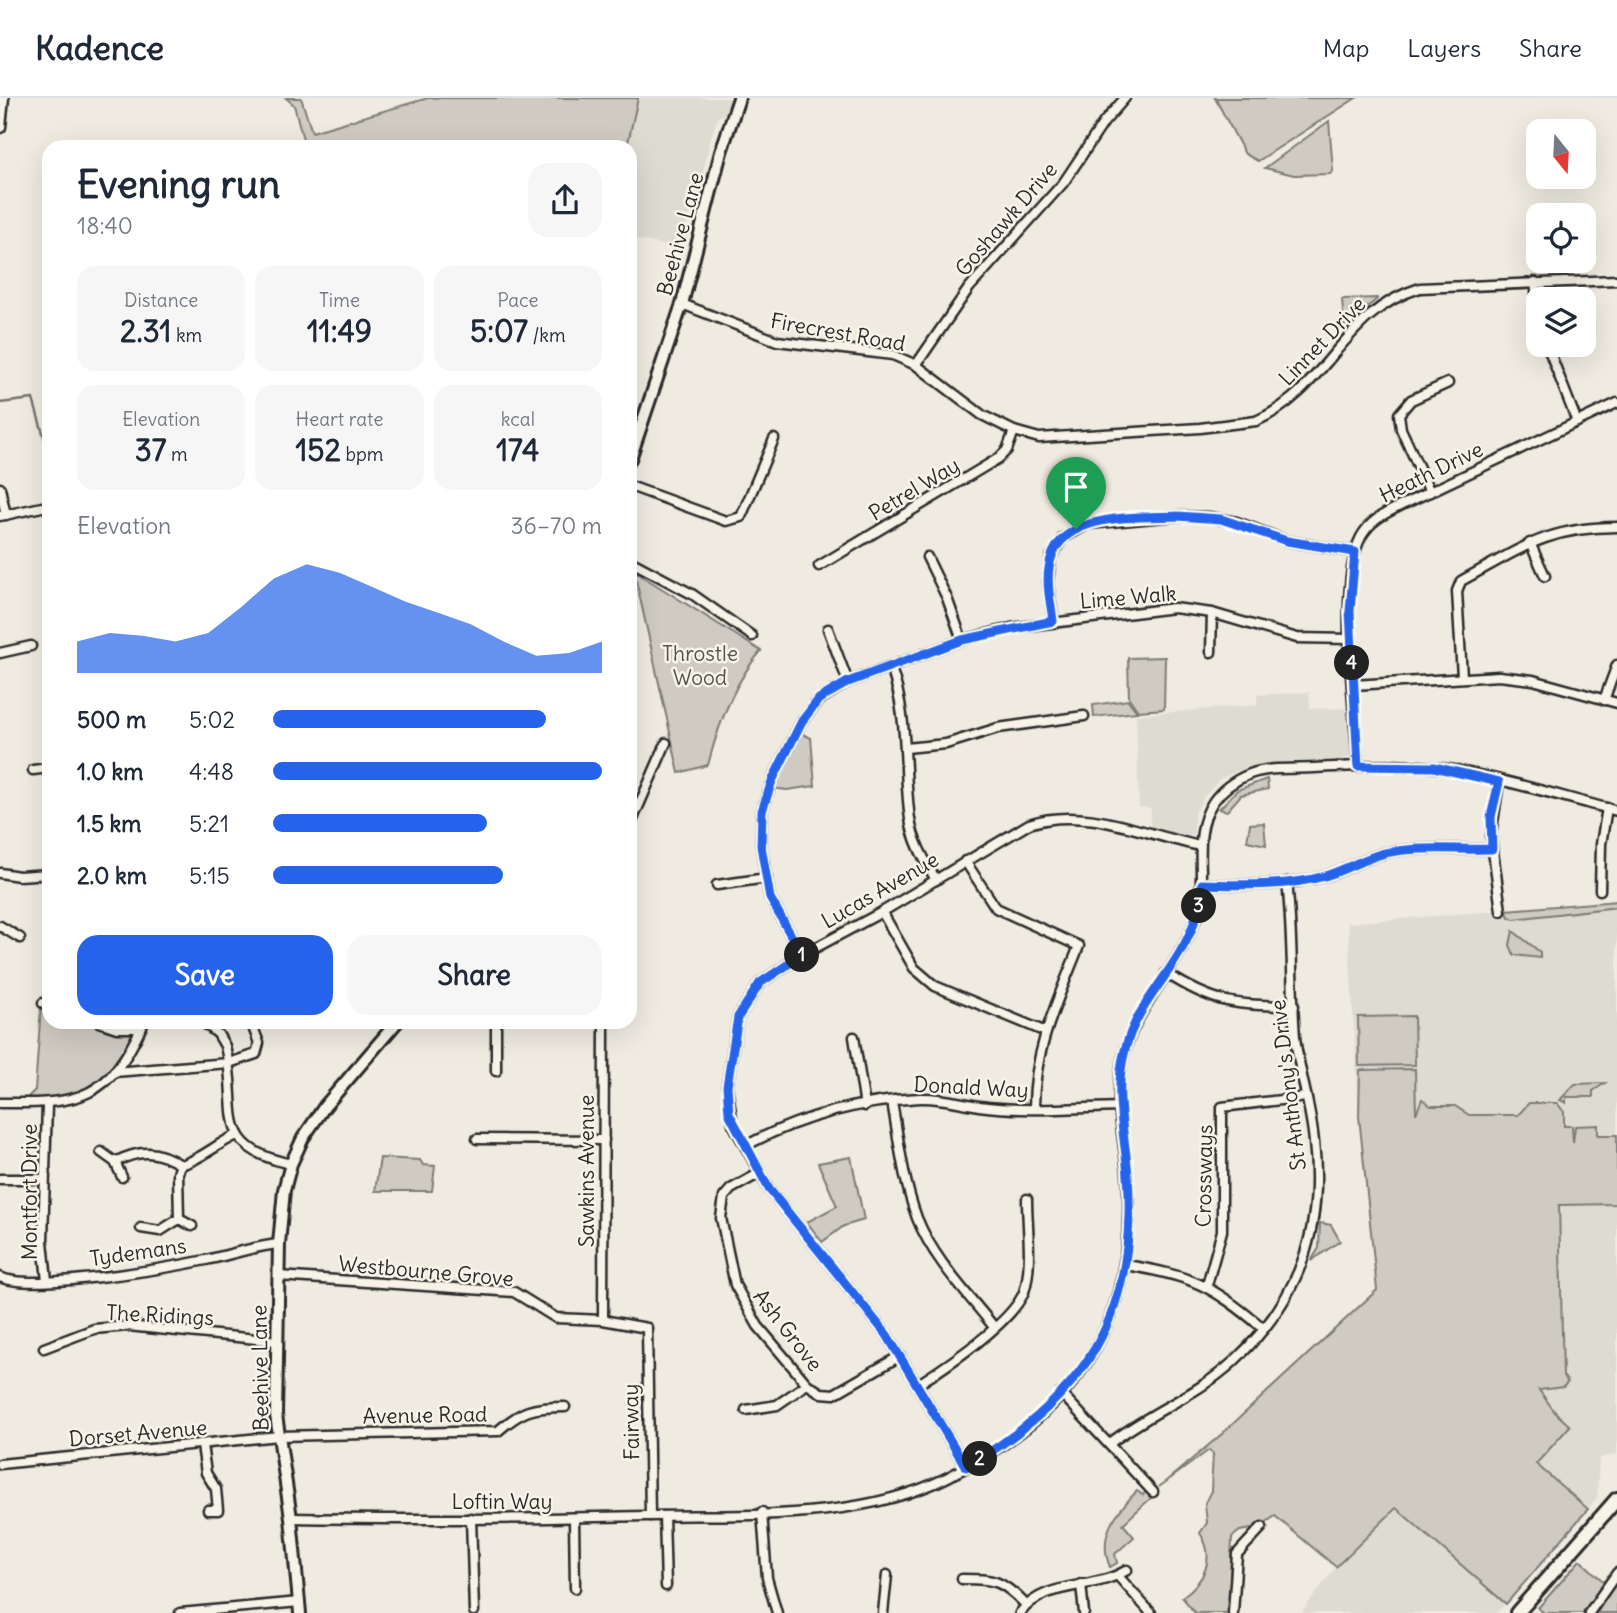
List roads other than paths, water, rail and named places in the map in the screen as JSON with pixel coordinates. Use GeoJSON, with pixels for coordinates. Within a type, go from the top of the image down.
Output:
{"type":"FeatureCollection","features":[{"type":"Feature","properties":{"kind":"main road","name":"Beehive Lane"},"geometry":{"type":"LineString","coordinates":[[637,438],[682,304],[721,152],[739,98]]}},
{"type":"Feature","properties":{"kind":"main road","name":"Beehive Lane"},"geometry":{"type":"LineString","coordinates":[[299,1607],[291,1518],[276,1415],[279,1244],[284,1190],[291,1164],[303,1138],[325,1106],[391,1029]]}},
{"type":"Feature","properties":{"kind":"main road"},"geometry":{"type":"LineString","coordinates":[[1585,1533],[1617,1490]]}},
{"type":"Feature","properties":{"kind":"main road"},"geometry":{"type":"LineString","coordinates":[[1517,1613],[1617,1499]]}},
{"type":"Feature","properties":{"kind":"street"},"geometry":{"type":"LineString","coordinates":[[0,127],[3,98]]}},
{"type":"Feature","properties":{"kind":"street","name":"Goshawk Drive"},"geometry":{"type":"LineString","coordinates":[[916,365],[969,288],[1064,182],[1104,122],[1125,98]]}},
{"type":"Feature","properties":{"kind":"street","name":"Linnet Drive"},"geometry":{"type":"LineString","coordinates":[[1014,431],[1050,439],[1256,421],[1275,411],[1313,380],[1355,326],[1396,297],[1431,286],[1617,280]]}},
{"type":"Feature","properties":{"kind":"street"},"geometry":{"type":"LineString","coordinates":[[1535,282],[1536,287]]}},
{"type":"Feature","properties":{"kind":"street","name":"Firecrest Road"},"geometry":{"type":"LineString","coordinates":[[682,304],[776,341],[876,352],[916,365],[982,415],[1014,431]]}},
{"type":"Feature","properties":{"kind":"street"},"geometry":{"type":"LineString","coordinates":[[1552,357],[1577,422]]}},
{"type":"Feature","properties":{"kind":"street"},"geometry":{"type":"LineString","coordinates":[[1430,492],[1401,429],[1399,414],[1411,400],[1448,383]]}},
{"type":"Feature","properties":{"kind":"street","name":"Heath Drive"},"geometry":{"type":"LineString","coordinates":[[1358,766],[1350,588],[1355,552],[1361,536],[1377,518],[1617,403]]}},
{"type":"Feature","properties":{"kind":"street","name":"Petrel Way"},"geometry":{"type":"LineString","coordinates":[[819,566],[999,458],[1007,450],[1014,431]]}},
{"type":"Feature","properties":{"kind":"street"},"geometry":{"type":"LineString","coordinates":[[637,489],[726,521],[741,517],[774,439]]}},
{"type":"Feature","properties":{"kind":"street"},"geometry":{"type":"LineString","coordinates":[[0,488],[3,515],[42,507]]}},
{"type":"Feature","properties":{"kind":"street"},"geometry":{"type":"LineString","coordinates":[[1053,621],[1048,582],[1051,557],[1063,538],[1088,524],[1177,516],[1209,517],[1237,522],[1287,541],[1355,552]]}},
{"type":"Feature","properties":{"kind":"street"},"geometry":{"type":"LineString","coordinates":[[1462,677],[1457,591],[1461,581],[1545,535],[1584,527],[1617,527]]}},
{"type":"Feature","properties":{"kind":"street"},"geometry":{"type":"LineString","coordinates":[[1530,543],[1545,576]]}},
{"type":"Feature","properties":{"kind":"street"},"geometry":{"type":"LineString","coordinates":[[927,557],[947,598],[962,640]]}},
{"type":"Feature","properties":{"kind":"street"},"geometry":{"type":"LineString","coordinates":[[637,565],[692,594],[752,636]]}},
{"type":"Feature","properties":{"kind":"street","name":"Lime Walk"},"geometry":{"type":"LineString","coordinates":[[802,955],[778,915],[767,878],[761,846],[762,811],[772,781],[802,721],[819,699],[848,682],[962,640],[1053,621],[1174,608],[1212,613],[1297,638],[1351,639]]}},
{"type":"Feature","properties":{"kind":"street"},"geometry":{"type":"LineString","coordinates":[[1211,652],[1212,613]]}},
{"type":"Feature","properties":{"kind":"street"},"geometry":{"type":"LineString","coordinates":[[828,629],[848,682]]}},
{"type":"Feature","properties":{"kind":"street"},"geometry":{"type":"LineString","coordinates":[[0,653],[31,646]]}},
{"type":"Feature","properties":{"kind":"street"},"geometry":{"type":"LineString","coordinates":[[1604,700],[1617,666]]}},
{"type":"Feature","properties":{"kind":"street"},"geometry":{"type":"LineString","coordinates":[[891,668],[903,706],[910,821],[923,857],[936,880]]}},
{"type":"Feature","properties":{"kind":"street"},"geometry":{"type":"LineString","coordinates":[[1354,685],[1499,676],[1533,680],[1617,704]]}},
{"type":"Feature","properties":{"kind":"street"},"geometry":{"type":"LineString","coordinates":[[906,748],[946,744],[998,728],[1084,716]]}},
{"type":"Feature","properties":{"kind":"street"},"geometry":{"type":"LineString","coordinates":[[637,810],[666,743]]}},
{"type":"Feature","properties":{"kind":"street","name":"Loftin Way"},"geometry":{"type":"LineString","coordinates":[[291,1518],[574,1518],[833,1510],[874,1503],[932,1485],[966,1467],[1014,1436],[1061,1393],[1080,1373],[1105,1334],[1114,1314],[1126,1265],[1130,1224],[1128,1174],[1119,1107],[1120,1071],[1129,1036],[1190,934],[1202,884],[1202,828],[1209,808],[1217,797],[1235,782],[1265,771],[1358,766],[1434,767],[1617,811]]}},
{"type":"Feature","properties":{"kind":"street"},"geometry":{"type":"LineString","coordinates":[[33,770],[42,769]]}},
{"type":"Feature","properties":{"kind":"street"},"geometry":{"type":"LineString","coordinates":[[1499,782],[1491,817],[1492,849],[1501,911]]}},
{"type":"Feature","properties":{"kind":"street"},"geometry":{"type":"LineString","coordinates":[[1600,890],[1601,844],[1607,808]]}},
{"type":"Feature","properties":{"kind":"street","name":"Lucas Avenue"},"geometry":{"type":"LineString","coordinates":[[966,1467],[900,1356],[779,1202],[733,1124],[727,1095],[738,1017],[760,983],[802,955],[882,912],[1029,824],[1063,816],[1200,846]]}},
{"type":"Feature","properties":{"kind":"street"},"geometry":{"type":"LineString","coordinates":[[1202,884],[1287,882],[1324,876],[1387,853],[1492,849]]}},
{"type":"Feature","properties":{"kind":"street"},"geometry":{"type":"LineString","coordinates":[[965,861],[996,908],[1079,946],[1046,1032],[1034,1073],[1034,1107]]}},
{"type":"Feature","properties":{"kind":"street"},"geometry":{"type":"LineString","coordinates":[[0,873],[19,877],[42,875]]}},
{"type":"Feature","properties":{"kind":"street"},"geometry":{"type":"LineString","coordinates":[[717,885],[767,878]]}},
{"type":"Feature","properties":{"kind":"street","name":"St Anthony's Drive"},"geometry":{"type":"LineString","coordinates":[[1109,1444],[1154,1413],[1199,1389],[1232,1363],[1263,1328],[1294,1285],[1307,1252],[1314,1219],[1317,1184],[1314,1140],[1295,1036],[1293,932],[1287,882]]}},
{"type":"Feature","properties":{"kind":"street"},"geometry":{"type":"LineString","coordinates":[[882,912],[914,968],[935,986],[1046,1032]]}},
{"type":"Feature","properties":{"kind":"street"},"geometry":{"type":"LineString","coordinates":[[0,926],[20,938]]}},
{"type":"Feature","properties":{"kind":"street"},"geometry":{"type":"LineString","coordinates":[[1166,973],[1217,1001],[1294,1006]]}},
{"type":"Feature","properties":{"kind":"street"},"geometry":{"type":"LineString","coordinates":[[0,1103],[69,1102],[87,1095],[114,1072],[140,1029]]}},
{"type":"Feature","properties":{"kind":"street"},"geometry":{"type":"LineString","coordinates":[[212,1029],[218,1034],[229,1063],[237,1135],[248,1150],[291,1164]]}},
{"type":"Feature","properties":{"kind":"street"},"geometry":{"type":"LineString","coordinates":[[114,1072],[229,1063],[256,1054],[259,1049],[253,1029]]}},
{"type":"Feature","properties":{"kind":"street"},"geometry":{"type":"LineString","coordinates":[[496,1029],[496,1071]]}},
{"type":"Feature","properties":{"kind":"street","name":"Sawkins Avenue"},"geometry":{"type":"LineString","coordinates":[[603,1320],[604,1029]]}},
{"type":"Feature","properties":{"kind":"street"},"geometry":{"type":"LineString","coordinates":[[853,1037],[865,1106]]}},
{"type":"Feature","properties":{"kind":"street","name":"Crossways"},"geometry":{"type":"LineString","coordinates":[[1207,1285],[1222,1231],[1222,1107],[1306,1097]]}},
{"type":"Feature","properties":{"kind":"street","name":"Donald Way"},"geometry":{"type":"LineString","coordinates":[[745,1146],[799,1120],[892,1102],[931,1099],[979,1106],[1119,1107]]}},
{"type":"Feature","properties":{"kind":"street"},"geometry":{"type":"LineString","coordinates":[[892,1102],[901,1158],[918,1219],[949,1272],[994,1327]]}},
{"type":"Feature","properties":{"kind":"street","name":"Montfort Drive"},"geometry":{"type":"LineString","coordinates":[[47,1104],[44,1179],[47,1281]]}},
{"type":"Feature","properties":{"kind":"street"},"geometry":{"type":"LineString","coordinates":[[115,1162],[135,1152],[156,1153],[181,1165],[200,1159],[211,1147],[237,1135]]}},
{"type":"Feature","properties":{"kind":"street"},"geometry":{"type":"LineString","coordinates":[[477,1139],[604,1140]]}},
{"type":"Feature","properties":{"kind":"street"},"geometry":{"type":"LineString","coordinates":[[100,1152],[115,1162],[122,1177]]}},
{"type":"Feature","properties":{"kind":"street"},"geometry":{"type":"LineString","coordinates":[[179,1219],[178,1173],[181,1165]]}},
{"type":"Feature","properties":{"kind":"street","name":"Ash Grove"},"geometry":{"type":"LineString","coordinates":[[760,1173],[731,1189],[724,1197],[720,1218],[730,1269],[750,1316],[807,1384],[821,1394],[834,1394],[900,1356]]}},
{"type":"Feature","properties":{"kind":"street"},"geometry":{"type":"LineString","coordinates":[[0,1179],[44,1179]]}},
{"type":"Feature","properties":{"kind":"street"},"geometry":{"type":"LineString","coordinates":[[917,1385],[994,1327],[1023,1293],[1027,1272],[1027,1199]]}},
{"type":"Feature","properties":{"kind":"street"},"geometry":{"type":"LineString","coordinates":[[179,1219],[192,1226]]}},
{"type":"Feature","properties":{"kind":"street"},"geometry":{"type":"LineString","coordinates":[[141,1228],[160,1231],[179,1219]]}},
{"type":"Feature","properties":{"kind":"street","name":"Tydemans"},"geometry":{"type":"LineString","coordinates":[[0,1277],[24,1283],[47,1281],[204,1261],[279,1244]]}},
{"type":"Feature","properties":{"kind":"street"},"geometry":{"type":"LineString","coordinates":[[1126,1265],[1160,1270],[1207,1285],[1263,1328]]}},
{"type":"Feature","properties":{"kind":"street","name":"Westbourne Grove"},"geometry":{"type":"LineString","coordinates":[[278,1276],[514,1292],[556,1318],[603,1320],[647,1328]]}},
{"type":"Feature","properties":{"kind":"street","name":"The Ridings"},"geometry":{"type":"LineString","coordinates":[[44,1348],[94,1329],[128,1326],[277,1341]]}},
{"type":"Feature","properties":{"kind":"street","name":"Fairway"},"geometry":{"type":"LineString","coordinates":[[647,1328],[650,1516]]}},
{"type":"Feature","properties":{"kind":"street"},"geometry":{"type":"LineString","coordinates":[[746,1410],[777,1405],[807,1384]]}},
{"type":"Feature","properties":{"kind":"street"},"geometry":{"type":"LineString","coordinates":[[1061,1393],[1153,1492]]}},
{"type":"Feature","properties":{"kind":"street","name":"Avenue Road"},"geometry":{"type":"LineString","coordinates":[[279,1436],[498,1431],[519,1413],[540,1407],[565,1407]]}},
{"type":"Feature","properties":{"kind":"street","name":"Dorset Avenue"},"geometry":{"type":"LineString","coordinates":[[0,1464],[279,1436]]}},
{"type":"Feature","properties":{"kind":"street"},"geometry":{"type":"LineString","coordinates":[[202,1445],[206,1474],[216,1489],[218,1510],[208,1510]]}},
{"type":"Feature","properties":{"kind":"street"},"geometry":{"type":"LineString","coordinates":[[762,1512],[767,1578],[778,1613]]}},
{"type":"Feature","properties":{"kind":"street"},"geometry":{"type":"LineString","coordinates":[[664,1516],[666,1586]]}},
{"type":"Feature","properties":{"kind":"street"},"geometry":{"type":"LineString","coordinates":[[471,1518],[474,1611]]}},
{"type":"Feature","properties":{"kind":"street"},"geometry":{"type":"LineString","coordinates":[[574,1518],[575,1588]]}},
{"type":"Feature","properties":{"kind":"street"},"geometry":{"type":"LineString","coordinates":[[1233,1613],[1237,1555],[1262,1527]]}},
{"type":"Feature","properties":{"kind":"street"},"geometry":{"type":"LineString","coordinates":[[1020,1613],[1026,1605],[1047,1593],[1081,1584],[1108,1581],[1127,1570]]}},
{"type":"Feature","properties":{"kind":"street"},"geometry":{"type":"LineString","coordinates":[[1590,1613],[1617,1573]]}},
{"type":"Feature","properties":{"kind":"street"},"geometry":{"type":"LineString","coordinates":[[883,1613],[887,1575]]}},
{"type":"Feature","properties":{"kind":"street"},"geometry":{"type":"LineString","coordinates":[[1118,1576],[1151,1613]]}},
{"type":"Feature","properties":{"kind":"street"},"geometry":{"type":"LineString","coordinates":[[962,1579],[995,1579],[1026,1605]]}},
{"type":"Feature","properties":{"kind":"street"},"geometry":{"type":"LineString","coordinates":[[1081,1584],[1084,1613]]}},
{"type":"Feature","properties":{"kind":"street"},"geometry":{"type":"LineString","coordinates":[[180,1613],[299,1607]]}},
{"type":"Feature","properties":{"kind":"waterway"},"geometry":{"type":"LineString","coordinates":[[0,403],[33,399],[42,430]]}},
{"type":"Feature","properties":{"kind":"park label","name":"Throstle Wood"},"geometry":{"type":"Point","coordinates":[700,665]}}]}
